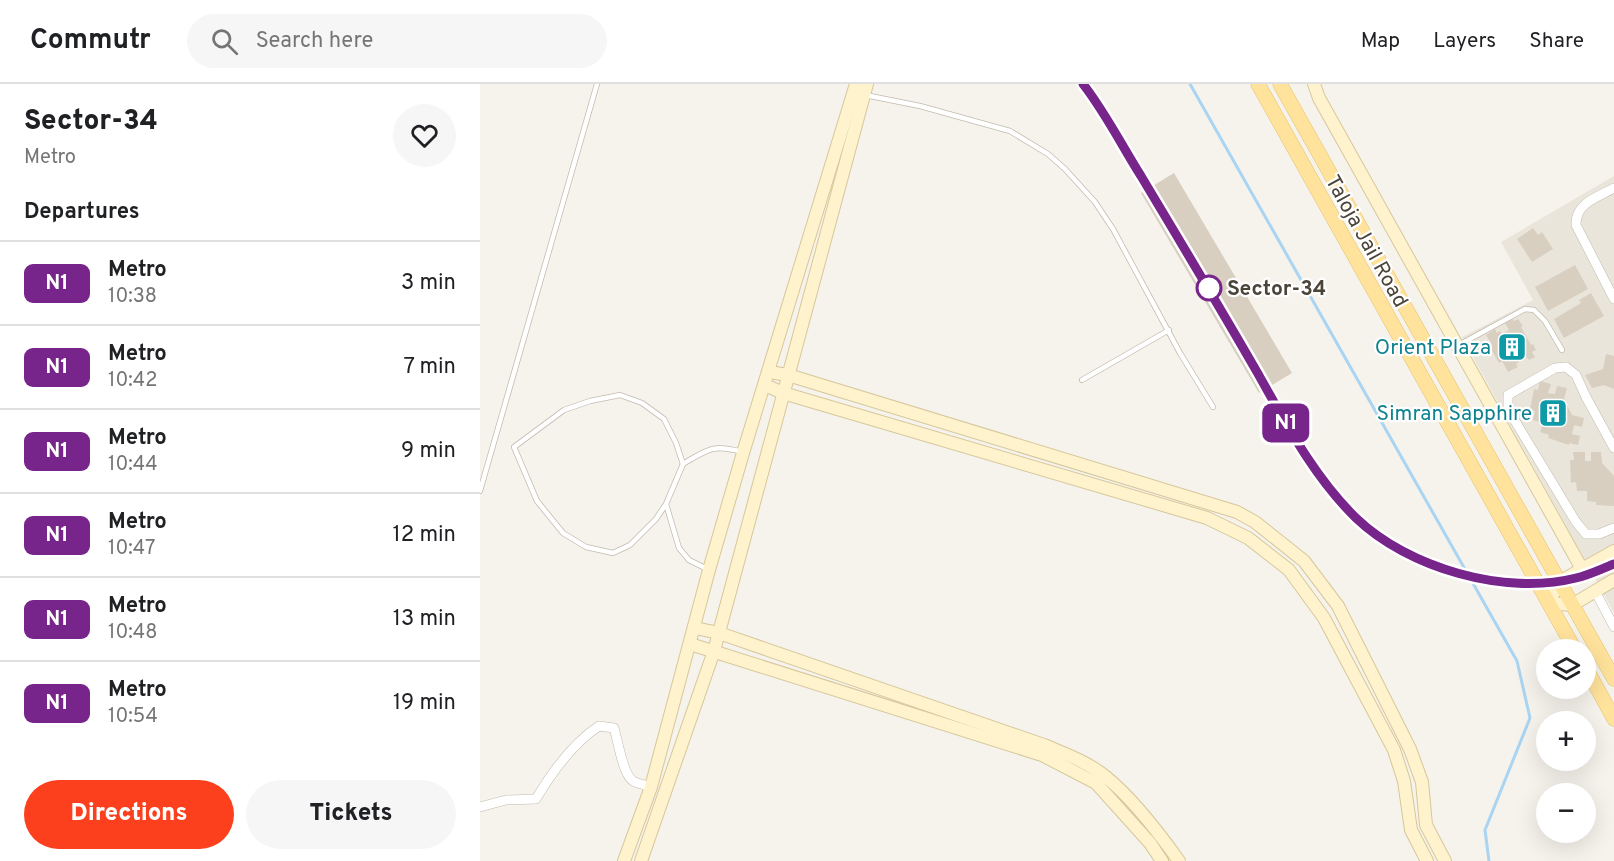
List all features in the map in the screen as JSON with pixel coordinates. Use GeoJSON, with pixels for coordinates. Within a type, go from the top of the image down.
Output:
{"type":"FeatureCollection","features":[{"type":"Feature","properties":{"kind":"main road","name":"Taloja Jail Road"},"geometry":{"type":"LineString","coordinates":[[1258,84],[1569,639]]}},
{"type":"Feature","properties":{"kind":"main road","name":"Taloja Jail Road"},"geometry":{"type":"LineString","coordinates":[[1280,84],[1614,679]]}},
{"type":"Feature","properties":{"kind":"main road"},"geometry":{"type":"LineString","coordinates":[[1596,686],[1614,719]]}},
{"type":"Feature","properties":{"kind":"street"},"geometry":{"type":"LineString","coordinates":[[1314,84],[1319,98],[1582,569]]}},
{"type":"Feature","properties":{"kind":"street"},"geometry":{"type":"LineString","coordinates":[[624,861],[651,787],[709,570],[744,453],[861,88]]}},
{"type":"Feature","properties":{"kind":"street"},"geometry":{"type":"LineString","coordinates":[[641,861],[714,651],[788,375],[861,88]]}},
{"type":"Feature","properties":{"kind":"street"},"geometry":{"type":"LineString","coordinates":[[1614,188],[1583,205],[1575,220],[1614,299]]}},
{"type":"Feature","properties":{"kind":"street"},"geometry":{"type":"LineString","coordinates":[[1612,441],[1576,375],[1566,367],[1555,368],[1508,395],[1508,406],[1515,421],[1576,522],[1586,534],[1599,534],[1614,528]]}},
{"type":"Feature","properties":{"kind":"street"},"geometry":{"type":"LineString","coordinates":[[769,372],[788,375],[1237,512],[1256,522],[1304,561],[1338,606],[1410,749],[1422,782],[1426,825],[1445,861]]}},
{"type":"Feature","properties":{"kind":"street"},"geometry":{"type":"LineString","coordinates":[[765,385],[783,393],[1207,518],[1248,538],[1289,570],[1324,618],[1394,750],[1404,781],[1411,830],[1427,861]]}},
{"type":"Feature","properties":{"kind":"street"},"geometry":{"type":"LineString","coordinates":[[1614,551],[1559,582],[1549,603],[1572,605],[1614,580]]}},
{"type":"Feature","properties":{"kind":"street"},"geometry":{"type":"LineString","coordinates":[[1595,591],[1614,627]]}},
{"type":"Feature","properties":{"kind":"street"},"geometry":{"type":"LineString","coordinates":[[695,628],[719,633],[1044,745],[1077,759],[1106,776],[1158,832],[1179,861]]}},
{"type":"Feature","properties":{"kind":"street"},"geometry":{"type":"LineString","coordinates":[[690,644],[1042,755],[1096,783],[1150,843],[1162,861]]}},
{"type":"Feature","properties":{"kind":"street"},"geometry":{"type":"LineString","coordinates":[[480,807],[506,800],[536,799],[556,770],[587,734],[599,726],[614,728],[623,766],[631,780],[651,787]]}},
{"type":"Feature","properties":{"kind":"lane"},"geometry":{"type":"LineString","coordinates":[[480,491],[597,84]]}},
{"type":"Feature","properties":{"kind":"lane"},"geometry":{"type":"LineString","coordinates":[[861,88],[1010,131],[1048,154],[1065,169],[1095,202],[1213,407]]}},
{"type":"Feature","properties":{"kind":"lane"},"geometry":{"type":"LineString","coordinates":[[1457,346],[1525,309],[1534,310],[1545,321],[1562,350]]}},
{"type":"Feature","properties":{"kind":"lane"},"geometry":{"type":"LineString","coordinates":[[1082,380],[1169,330]]}},
{"type":"Feature","properties":{"kind":"lane"},"geometry":{"type":"LineString","coordinates":[[683,464],[676,443],[663,419],[642,403],[620,395],[590,401],[564,410],[514,447],[537,501],[563,533],[586,547],[613,553],[630,545],[656,519],[666,504],[683,464],[708,449],[724,447],[744,453]]}},
{"type":"Feature","properties":{"kind":"lane"},"geometry":{"type":"LineString","coordinates":[[666,504],[679,548],[689,560],[709,570]]}},
{"type":"Feature","properties":{"kind":"shaded area"},"geometry":{"type":"Polygon","coordinates":[[[1614,176],[1614,613],[1462,337],[1533,300],[1501,242],[1614,176]]]}},
{"type":"Feature","properties":{"kind":"building","name":"Sector-34"},"geometry":{"type":"Polygon","coordinates":[[[1174,173],[1292,373],[1259,393],[1141,193],[1174,173]]]}},
{"type":"Feature","properties":{"kind":"building"},"geometry":{"type":"Polygon","coordinates":[[[1533,228],[1538,235],[1542,232],[1553,249],[1532,262],[1517,239],[1533,228]]]}},
{"type":"Feature","properties":{"kind":"building"},"geometry":{"type":"Polygon","coordinates":[[[1575,265],[1588,289],[1548,311],[1535,287],[1575,265]]]}},
{"type":"Feature","properties":{"kind":"building"},"geometry":{"type":"Polygon","coordinates":[[[1591,293],[1604,316],[1564,338],[1554,319],[1581,303],[1579,300],[1591,293]]]}},
{"type":"Feature","properties":{"kind":"building","name":"Orient Plaza"},"geometry":{"type":"Polygon","coordinates":[[[1513,319],[1514,321],[1518,319],[1531,345],[1533,344],[1536,350],[1532,352],[1535,357],[1529,360],[1521,350],[1515,353],[1519,362],[1516,364],[1518,367],[1508,372],[1502,361],[1499,363],[1488,344],[1491,343],[1486,335],[1495,329],[1497,333],[1500,331],[1502,334],[1509,330],[1505,323],[1513,319]]]}},
{"type":"Feature","properties":{"kind":"building"},"geometry":{"type":"Polygon","coordinates":[[[1606,354],[1614,356],[1614,389],[1604,385],[1592,388],[1585,375],[1603,369],[1606,354]]]}},
{"type":"Feature","properties":{"kind":"building","name":"Simran Sapphire"},"geometry":{"type":"Polygon","coordinates":[[[1540,381],[1551,384],[1548,393],[1555,394],[1557,386],[1567,388],[1564,399],[1572,415],[1584,418],[1582,427],[1574,425],[1572,434],[1580,436],[1578,445],[1569,443],[1569,445],[1548,438],[1549,435],[1540,432],[1543,423],[1533,420],[1535,411],[1530,410],[1534,389],[1538,390],[1540,381]]]}},
{"type":"Feature","properties":{"kind":"building","name":"Simran Sapphire"},"geometry":{"type":"Polygon","coordinates":[[[1573,452],[1585,452],[1585,461],[1591,461],[1591,452],[1601,452],[1602,463],[1614,476],[1614,506],[1596,505],[1596,502],[1587,501],[1587,491],[1577,491],[1576,482],[1571,483],[1570,460],[1574,460],[1573,452]]]}},
{"type":"Feature","properties":{"kind":"waterway"},"geometry":{"type":"LineString","coordinates":[[1190,84],[1517,661],[1530,718],[1485,830],[1489,861]]}},
{"type":"Feature","properties":{"kind":"railway"},"geometry":{"type":"LineString","coordinates":[[1083,84],[1106,118],[1216,301],[1280,414],[1327,486],[1356,518],[1377,536],[1402,551],[1459,574],[1489,580],[1548,583],[1581,577],[1614,564]]}},
{"type":"Feature","properties":{"kind":"metro line","name":"N1"},"geometry":{"type":"LineString","coordinates":[[1083,84],[1205,281],[1302,450],[1329,489],[1357,519],[1388,543],[1423,562],[1457,573],[1493,580],[1523,583],[1554,582],[1575,579],[1614,564]]}},
{"type":"Feature","properties":{"kind":"place","name":"Sector-34"},"geometry":{"type":"Point","coordinates":[1209,288]}},
{"type":"Feature","properties":{"kind":"place","name":"Orient Plaza"},"geometry":{"type":"Point","coordinates":[1512,347]}},
{"type":"Feature","properties":{"kind":"place","name":"Simran Sapphire"},"geometry":{"type":"Point","coordinates":[1553,413]}}]}
